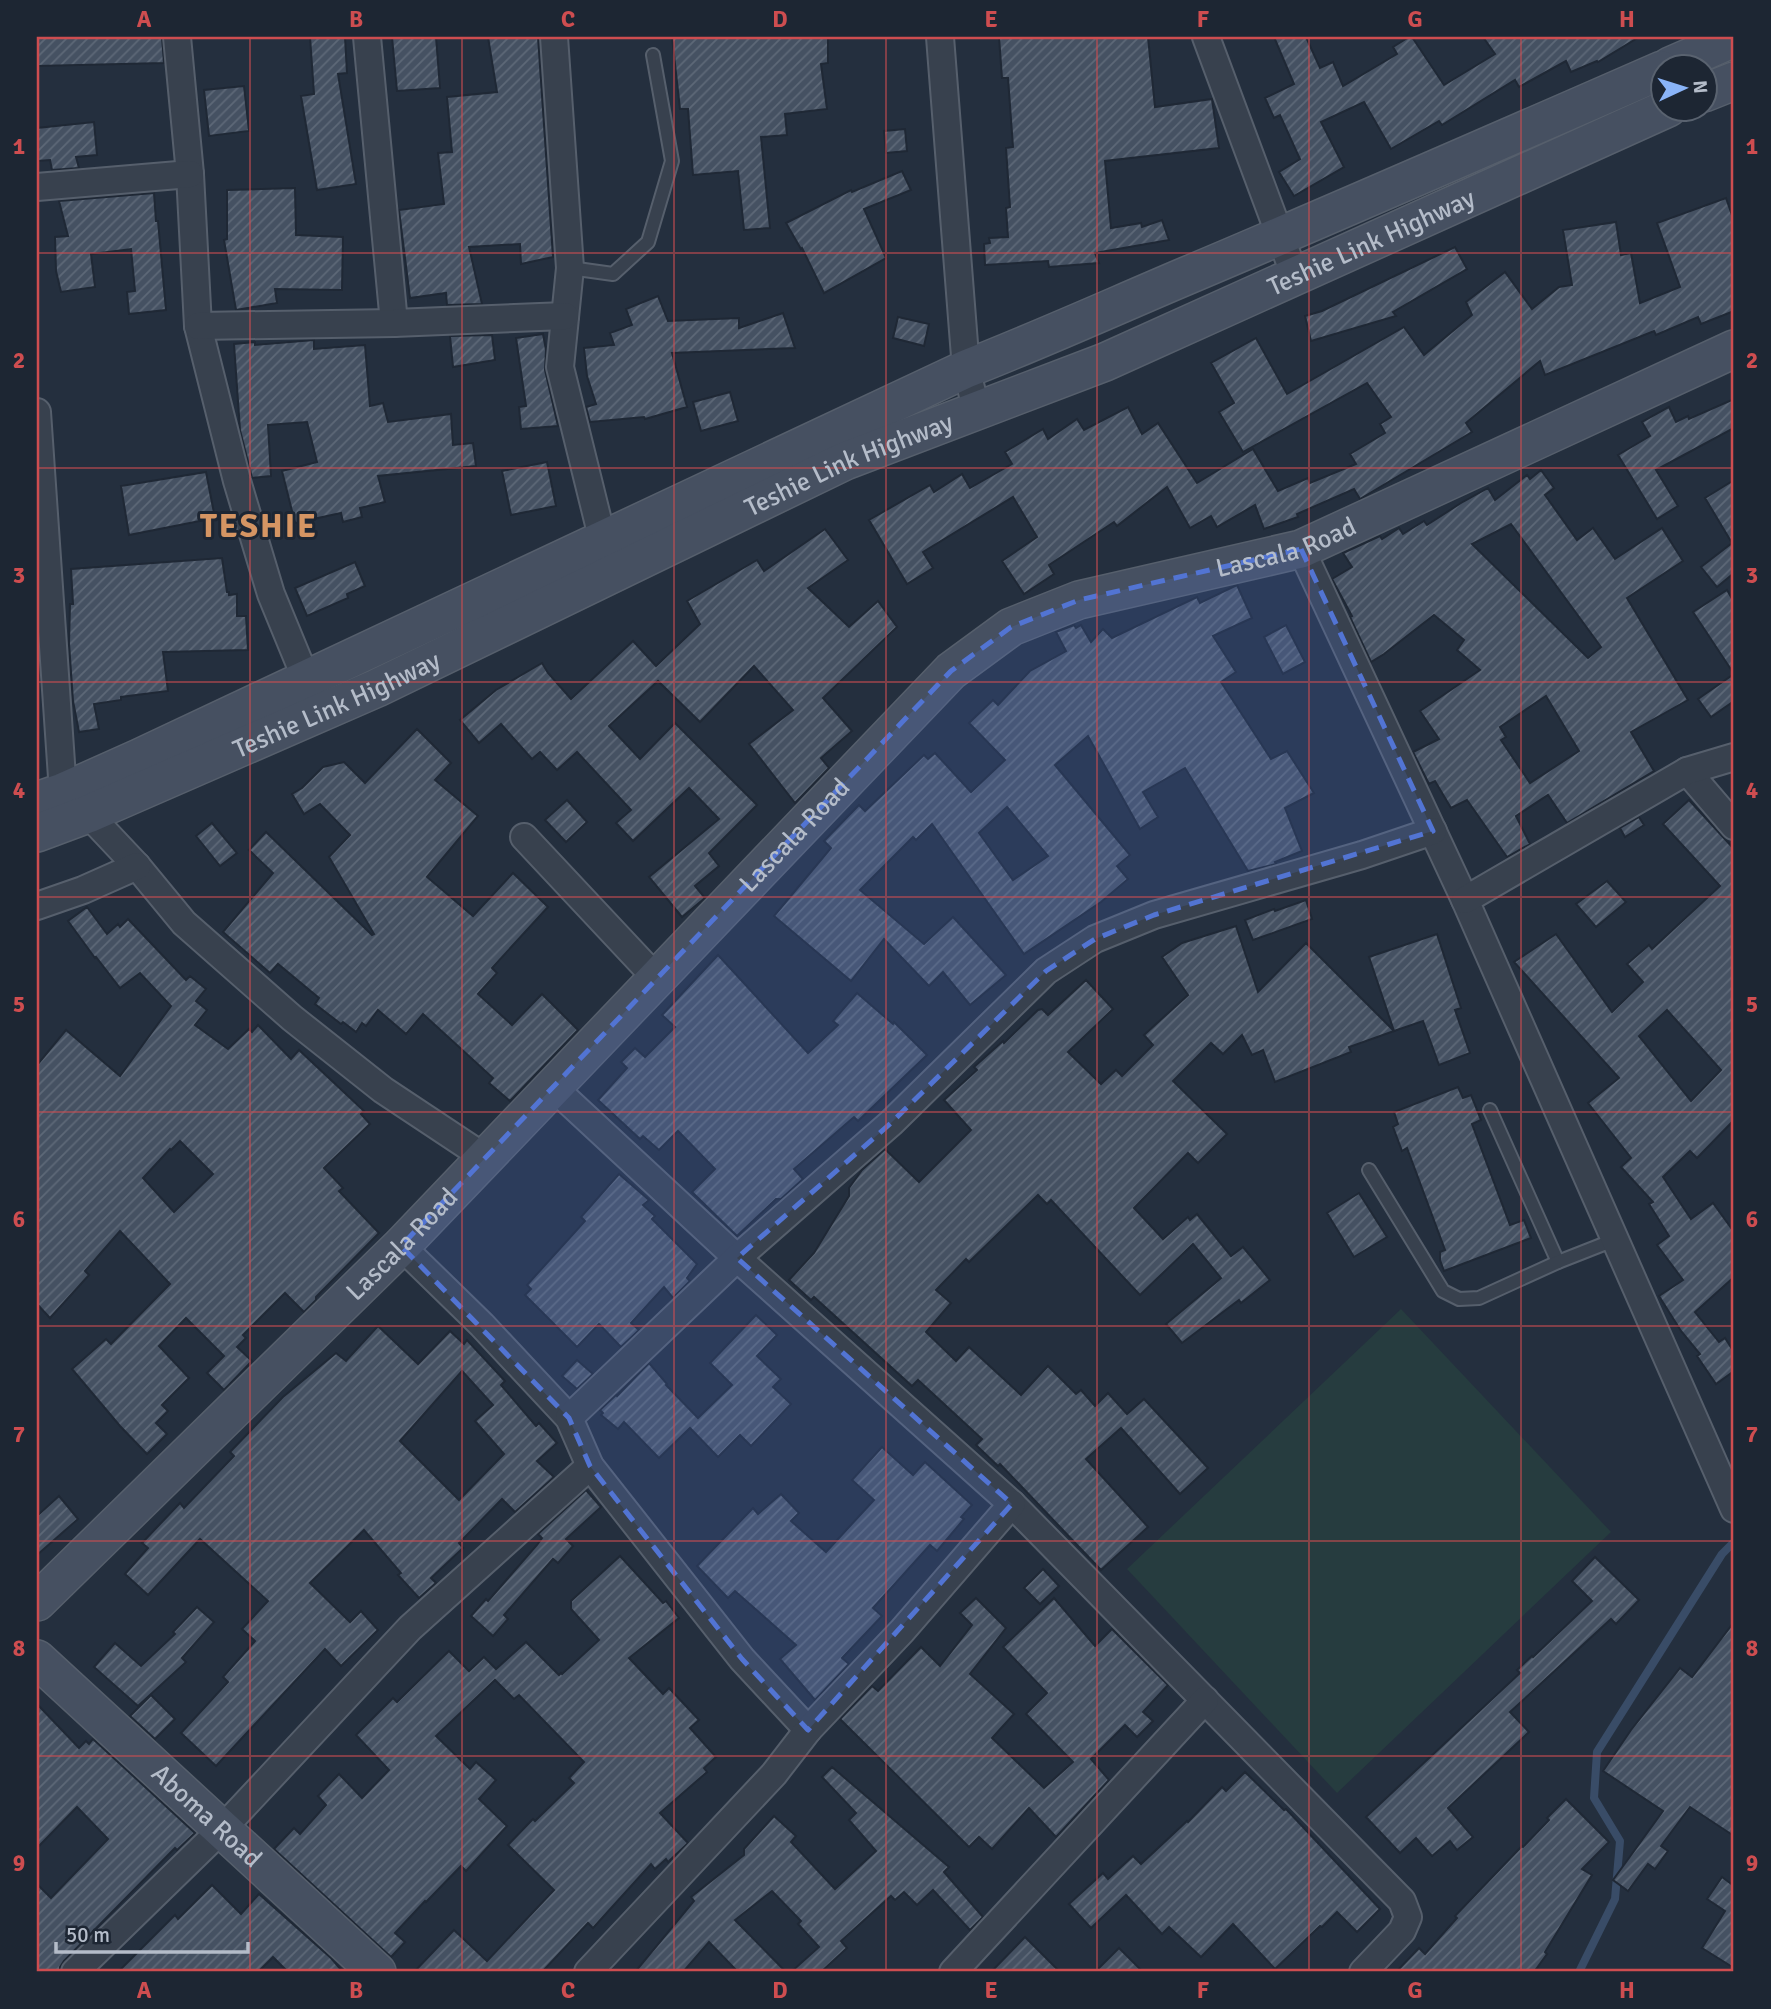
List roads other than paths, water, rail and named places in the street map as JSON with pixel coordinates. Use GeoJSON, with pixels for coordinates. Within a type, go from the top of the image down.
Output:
{"type":"FeatureCollection","features":[{"type":"Feature","properties":{"kind":"main road"},"geometry":{"type":"LineString","coordinates":[[1702,52],[1734,38]]}},
{"type":"Feature","properties":{"kind":"main road","name":"Teshie Link Highway"},"geometry":{"type":"LineString","coordinates":[[37,833],[63,802],[139,758],[306,679],[966,369],[1281,237],[1648,76]]}},
{"type":"Feature","properties":{"kind":"main road","name":"Teshie Link Highway"},"geometry":{"type":"LineString","coordinates":[[63,802],[377,688],[845,461],[1105,362],[1648,117]]}},
{"type":"Feature","properties":{"kind":"main road","name":"Lascala Road"},"geometry":{"type":"LineString","coordinates":[[37,1602],[487,1159],[951,671],[1011,627],[1079,600],[1301,549],[1734,349]]}},
{"type":"Feature","properties":{"kind":"main road","name":"Aboma Road"},"geometry":{"type":"LineString","coordinates":[[37,1659],[377,1972]]}},
{"type":"Feature","properties":{"kind":"street"},"geometry":{"type":"LineString","coordinates":[[177,37],[190,174],[198,326],[237,481],[271,594],[306,679]]}},
{"type":"Feature","properties":{"kind":"street"},"geometry":{"type":"LineString","coordinates":[[367,37],[394,323]]}},
{"type":"Feature","properties":{"kind":"street"},"geometry":{"type":"LineString","coordinates":[[554,37],[570,268],[560,367],[603,541]]}},
{"type":"Feature","properties":{"kind":"street"},"geometry":{"type":"LineString","coordinates":[[940,37],[966,369],[976,411]]}},
{"type":"Feature","properties":{"kind":"street"},"geometry":{"type":"LineString","coordinates":[[1206,37],[1295,276]]}},
{"type":"Feature","properties":{"kind":"street"},"geometry":{"type":"LineString","coordinates":[[37,187],[190,174]]}},
{"type":"Feature","properties":{"kind":"street"},"geometry":{"type":"LineString","coordinates":[[198,326],[394,323],[565,316]]}},
{"type":"Feature","properties":{"kind":"street"},"geometry":{"type":"LineString","coordinates":[[37,412],[63,802],[137,866],[184,923],[292,1018],[383,1090],[487,1159]]}},
{"type":"Feature","properties":{"kind":"street"},"geometry":{"type":"LineString","coordinates":[[1301,549],[1465,901],[1734,1509]]}},
{"type":"Feature","properties":{"kind":"street"},"geometry":{"type":"LineString","coordinates":[[1465,901],[1687,771],[1734,757]]}},
{"type":"Feature","properties":{"kind":"street"},"geometry":{"type":"LineString","coordinates":[[1687,771],[1734,826]]}},
{"type":"Feature","properties":{"kind":"street"},"geometry":{"type":"LineString","coordinates":[[569,1418],[737,1258],[891,1123],[1046,971],[1095,939],[1154,915],[1362,855],[1433,831]]}},
{"type":"Feature","properties":{"kind":"street"},"geometry":{"type":"LineString","coordinates":[[524,837],[658,980]]}},
{"type":"Feature","properties":{"kind":"street"},"geometry":{"type":"LineString","coordinates":[[37,906],[83,890],[137,866]]}},
{"type":"Feature","properties":{"kind":"street"},"geometry":{"type":"LineString","coordinates":[[554,1088],[737,1258],[1012,1504],[1402,1901],[1408,1917],[1402,1931],[1363,1972]]}},
{"type":"Feature","properties":{"kind":"street"},"geometry":{"type":"LineString","coordinates":[[401,1246],[482,1325],[569,1418],[590,1466],[742,1659],[808,1730]]}},
{"type":"Feature","properties":{"kind":"street"},"geometry":{"type":"LineString","coordinates":[[75,1972],[223,1828],[410,1628],[590,1466]]}},
{"type":"Feature","properties":{"kind":"street"},"geometry":{"type":"LineString","coordinates":[[588,1972],[774,1774],[808,1730],[902,1631],[1012,1504]]}},
{"type":"Feature","properties":{"kind":"street"},"geometry":{"type":"LineString","coordinates":[[953,1972],[1206,1700]]}},
{"type":"Feature","properties":{"kind":"lane"},"geometry":{"type":"LineString","coordinates":[[570,268],[612,274],[648,242],[672,161],[653,55]]}},
{"type":"Feature","properties":{"kind":"lane"},"geometry":{"type":"LineString","coordinates":[[1490,1110],[1558,1262]]}},
{"type":"Feature","properties":{"kind":"lane"},"geometry":{"type":"LineString","coordinates":[[1369,1170],[1443,1291],[1460,1299],[1479,1298],[1614,1240]]}},
{"type":"Feature","properties":{"kind":"waterway"},"geometry":{"type":"LineString","coordinates":[[1579,1972],[1615,1899],[1620,1841],[1594,1798],[1597,1752],[1722,1554],[1734,1542]]}},
{"type":"Feature","properties":{"kind":"district","name":"TESHIE"},"geometry":{"type":"Point","coordinates":[259,525]}}]}
